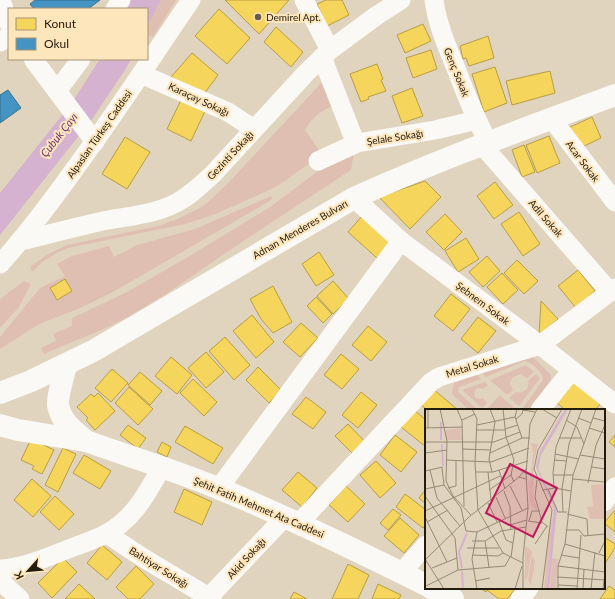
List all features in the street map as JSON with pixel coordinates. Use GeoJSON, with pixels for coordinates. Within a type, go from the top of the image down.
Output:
{"type":"FeatureCollection","features":[{"type":"Feature","properties":{"kind":"main road","name":"Adnan Menderes Bulvarı"},"geometry":{"type":"LineString","coordinates":[[0,393],[66,365],[354,198],[384,184],[485,143],[615,95]]}},
{"type":"Feature","properties":{"kind":"main road","name":"Şehit Fatih Mehmet Ata Caddesi"},"geometry":{"type":"LineString","coordinates":[[66,365],[58,404],[64,420],[72,430],[86,441]]}},
{"type":"Feature","properties":{"kind":"main road","name":"Şehit Fatih Mehmet Ata Caddesi"},"geometry":{"type":"LineString","coordinates":[[0,425],[18,430],[86,441],[219,488],[292,520],[425,584]]}},
{"type":"Feature","properties":{"kind":"main road"},"geometry":{"type":"LineString","coordinates":[[433,589],[453,599]]}},
{"type":"Feature","properties":{"kind":"street"},"geometry":{"type":"LineString","coordinates":[[1,0],[8,21]]}},
{"type":"Feature","properties":{"kind":"street","name":"Alpaslan Türkeş Caddesi"},"geometry":{"type":"LineString","coordinates":[[0,264],[21,241],[54,198],[90,136],[142,74],[191,0]]}},
{"type":"Feature","properties":{"kind":"street","name":"Şelale Sokağı"},"geometry":{"type":"LineString","coordinates":[[304,0],[326,53],[354,139],[357,143],[435,130],[477,120]]}},
{"type":"Feature","properties":{"kind":"street","name":"Gezinti Sokağı"},"geometry":{"type":"LineString","coordinates":[[21,241],[99,222],[159,210],[174,204],[200,187],[326,53],[376,16],[401,0]]}},
{"type":"Feature","properties":{"kind":"street","name":"Genç Sokak"},"geometry":{"type":"LineString","coordinates":[[434,0],[441,29],[449,52],[485,143]]}},
{"type":"Feature","properties":{"kind":"street"},"geometry":{"type":"LineString","coordinates":[[35,60],[90,136]]}},
{"type":"Feature","properties":{"kind":"street"},"geometry":{"type":"LineString","coordinates":[[62,98],[81,60]]}},
{"type":"Feature","properties":{"kind":"street","name":"Karaçay Sokağı"},"geometry":{"type":"LineString","coordinates":[[142,74],[228,112],[254,129]]}},
{"type":"Feature","properties":{"kind":"street","name":"Acar Sokak"},"geometry":{"type":"LineString","coordinates":[[552,119],[615,202]]}},
{"type":"Feature","properties":{"kind":"street"},"geometry":{"type":"LineString","coordinates":[[318,161],[357,143]]}},
{"type":"Feature","properties":{"kind":"street","name":"Adil Sokak"},"geometry":{"type":"LineString","coordinates":[[485,143],[613,290]]}},
{"type":"Feature","properties":{"kind":"street","name":"Şebnem Sokak"},"geometry":{"type":"LineString","coordinates":[[354,198],[401,241],[540,345],[615,404]]}},
{"type":"Feature","properties":{"kind":"street"},"geometry":{"type":"LineString","coordinates":[[219,488],[401,241]]}},
{"type":"Feature","properties":{"kind":"street","name":"Metal Sokak"},"geometry":{"type":"LineString","coordinates":[[292,520],[431,382],[439,377],[540,345],[613,290]]}},
{"type":"Feature","properties":{"kind":"street"},"geometry":{"type":"LineString","coordinates":[[541,409],[572,370]]}},
{"type":"Feature","properties":{"kind":"street"},"geometry":{"type":"LineString","coordinates":[[0,569],[42,560],[107,534],[127,519],[136,508],[162,467]]}},
{"type":"Feature","properties":{"kind":"street"},"geometry":{"type":"LineString","coordinates":[[605,501],[615,487]]}},
{"type":"Feature","properties":{"kind":"street","name":"Akid Sokağı"},"geometry":{"type":"LineString","coordinates":[[209,598],[292,520]]}},
{"type":"Feature","properties":{"kind":"street","name":"Bahtiyar Sokağı"},"geometry":{"type":"LineString","coordinates":[[107,534],[144,559],[209,598]]}},
{"type":"Feature","properties":{"kind":"street"},"geometry":{"type":"LineString","coordinates":[[402,573],[425,546]]}},
{"type":"Feature","properties":{"kind":"street"},"geometry":{"type":"LineString","coordinates":[[0,581],[20,599]]}},
{"type":"Feature","properties":{"kind":"street"},"geometry":{"type":"LineString","coordinates":[[520,599],[528,589]]}},
{"type":"Feature","properties":{"kind":"shaded area"},"geometry":{"type":"Polygon","coordinates":[[[161,0],[176,0],[153,37],[148,35],[148,25],[161,0]]]}},
{"type":"Feature","properties":{"kind":"shaded area"},"geometry":{"type":"Polygon","coordinates":[[[325,79],[335,105],[318,114],[305,130],[322,154],[285,181],[274,188],[216,214],[185,224],[68,248],[42,262],[32,272],[30,267],[48,254],[67,245],[158,226],[198,209],[207,203],[229,182],[325,79]]]}},
{"type":"Feature","properties":{"kind":"shaded area"},"geometry":{"type":"Polygon","coordinates":[[[354,153],[351,170],[166,294],[130,316],[106,328],[44,354],[41,348],[56,341],[53,334],[72,326],[72,318],[127,292],[188,257],[270,207],[322,168],[354,153]]]}},
{"type":"Feature","properties":{"kind":"shaded area"},"geometry":{"type":"Polygon","coordinates":[[[271,196],[272,198],[270,201],[113,292],[83,307],[39,324],[0,349],[0,337],[40,288],[65,276],[57,264],[72,256],[109,246],[114,257],[137,245],[195,229],[271,196]]]}},
{"type":"Feature","properties":{"kind":"shaded area"},"geometry":{"type":"Polygon","coordinates":[[[24,281],[31,284],[19,307],[0,328],[0,299],[24,281]]]}},
{"type":"Feature","properties":{"kind":"shaded area"},"geometry":{"type":"Polygon","coordinates":[[[532,356],[551,375],[551,379],[530,409],[522,409],[543,380],[543,377],[534,366],[525,361],[486,377],[481,372],[532,356]]]}},
{"type":"Feature","properties":{"kind":"shaded area"},"geometry":{"type":"Polygon","coordinates":[[[526,365],[534,372],[527,378],[520,374],[513,377],[510,383],[513,390],[507,395],[490,380],[526,365]]]}},
{"type":"Feature","properties":{"kind":"shaded area"},"geometry":{"type":"Polygon","coordinates":[[[477,374],[481,379],[459,387],[458,392],[477,409],[468,409],[452,394],[454,383],[477,374]]]}},
{"type":"Feature","properties":{"kind":"shaded area"},"geometry":{"type":"Polygon","coordinates":[[[536,374],[540,378],[519,406],[509,398],[515,392],[524,392],[527,389],[528,381],[536,374]]]}},
{"type":"Feature","properties":{"kind":"shaded area"},"geometry":{"type":"Polygon","coordinates":[[[485,382],[488,385],[483,389],[477,388],[474,393],[476,398],[483,398],[487,403],[482,408],[462,390],[485,382]]]}},
{"type":"Feature","properties":{"kind":"shaded area"},"geometry":{"type":"Polygon","coordinates":[[[500,395],[515,409],[487,409],[500,395]]]}},
{"type":"Feature","properties":{"kind":"water"},"geometry":{"type":"Polygon","coordinates":[[[130,0],[161,0],[148,25],[148,8],[126,8],[130,0]]]}},
{"type":"Feature","properties":{"kind":"water","name":"Çubuk Çayı"},"geometry":{"type":"Polygon","coordinates":[[[99,60],[130,60],[93,118],[0,235],[0,193],[71,104],[99,60]]]}},
{"type":"Feature","properties":{"kind":"building: Konut","name":"Demirel Apt."},"geometry":{"type":"Polygon","coordinates":[[[225,0],[289,0],[259,34],[225,0]]]}},
{"type":"Feature","properties":{"kind":"building: Konut"},"geometry":{"type":"Polygon","coordinates":[[[326,0],[342,0],[349,15],[327,26],[317,4],[326,0]]]}},
{"type":"Feature","properties":{"kind":"building: Konut"},"geometry":{"type":"Polygon","coordinates":[[[219,9],[250,38],[227,64],[195,36],[219,9]]]}},
{"type":"Feature","properties":{"kind":"building: Konut"},"geometry":{"type":"Polygon","coordinates":[[[423,24],[431,41],[405,53],[397,35],[423,24]]]}},
{"type":"Feature","properties":{"kind":"building: Konut"},"geometry":{"type":"Polygon","coordinates":[[[276,27],[303,52],[291,67],[264,42],[276,27]]]}},
{"type":"Feature","properties":{"kind":"building: Konut"},"geometry":{"type":"Polygon","coordinates":[[[488,36],[494,58],[469,66],[466,58],[463,59],[460,46],[488,36]]]}},
{"type":"Feature","properties":{"kind":"building: Konut"},"geometry":{"type":"Polygon","coordinates":[[[431,50],[437,69],[413,78],[406,58],[431,50]]]}},
{"type":"Feature","properties":{"kind":"building: Konut"},"geometry":{"type":"Polygon","coordinates":[[[192,53],[218,75],[204,94],[171,77],[192,53]]]}},
{"type":"Feature","properties":{"kind":"building: Konut"},"geometry":{"type":"Polygon","coordinates":[[[377,64],[383,79],[381,80],[386,91],[368,97],[369,99],[361,102],[350,74],[377,64]]]}},
{"type":"Feature","properties":{"kind":"building: Konut"},"geometry":{"type":"Polygon","coordinates":[[[495,67],[507,103],[484,112],[472,74],[495,67]]]}},
{"type":"Feature","properties":{"kind":"building: Konut"},"geometry":{"type":"Polygon","coordinates":[[[550,71],[555,93],[512,105],[506,81],[550,71]]]}},
{"type":"Feature","properties":{"kind":"building: Konut"},"geometry":{"type":"Polygon","coordinates":[[[412,88],[423,116],[402,123],[392,96],[412,88]]]}},
{"type":"Feature","properties":{"kind":"building: Konut"},"geometry":{"type":"Polygon","coordinates":[[[182,98],[206,109],[191,141],[167,129],[182,98]]]}},
{"type":"Feature","properties":{"kind":"building: Konut"},"geometry":{"type":"Polygon","coordinates":[[[592,117],[601,138],[578,149],[568,128],[592,117]]]}},
{"type":"Feature","properties":{"kind":"building: Konut"},"geometry":{"type":"Polygon","coordinates":[[[549,136],[560,163],[537,173],[526,145],[549,136]]]}},
{"type":"Feature","properties":{"kind":"building: Konut"},"geometry":{"type":"Polygon","coordinates":[[[125,137],[150,152],[127,189],[102,174],[125,137]]]}},
{"type":"Feature","properties":{"kind":"building: Konut"},"geometry":{"type":"Polygon","coordinates":[[[524,145],[535,172],[522,177],[512,150],[524,145]]]}},
{"type":"Feature","properties":{"kind":"building: Konut"},"geometry":{"type":"Polygon","coordinates":[[[425,181],[441,197],[410,229],[379,197],[425,181]]]}},
{"type":"Feature","properties":{"kind":"building: Konut"},"geometry":{"type":"Polygon","coordinates":[[[495,182],[513,205],[494,219],[477,196],[495,182]]]}},
{"type":"Feature","properties":{"kind":"building: Konut"},"geometry":{"type":"Polygon","coordinates":[[[519,212],[540,244],[523,256],[501,224],[519,212]]]}},
{"type":"Feature","properties":{"kind":"building: Konut"},"geometry":{"type":"Polygon","coordinates":[[[445,214],[462,232],[444,250],[426,232],[445,214]]]}},
{"type":"Feature","properties":{"kind":"building: Konut"},"geometry":{"type":"Polygon","coordinates":[[[363,215],[393,243],[378,259],[348,232],[363,215]]]}},
{"type":"Feature","properties":{"kind":"building: Konut"},"geometry":{"type":"Polygon","coordinates":[[[466,238],[479,259],[458,272],[445,251],[466,238]]]}},
{"type":"Feature","properties":{"kind":"building: Konut"},"geometry":{"type":"Polygon","coordinates":[[[319,252],[334,275],[316,286],[302,264],[319,252]]]}},
{"type":"Feature","properties":{"kind":"building: Konut"},"geometry":{"type":"Polygon","coordinates":[[[487,256],[500,271],[483,287],[469,272],[487,256]]]}},
{"type":"Feature","properties":{"kind":"building: Konut"},"geometry":{"type":"Polygon","coordinates":[[[517,260],[538,281],[524,294],[504,273],[517,260]]]}},
{"type":"Feature","properties":{"kind":"building: Konut"},"geometry":{"type":"Polygon","coordinates":[[[578,270],[595,291],[576,308],[558,286],[578,270]]]}},
{"type":"Feature","properties":{"kind":"building: Konut"},"geometry":{"type":"Polygon","coordinates":[[[502,273],[518,290],[503,304],[487,287],[502,273]]]}},
{"type":"Feature","properties":{"kind":"building: Konut"},"geometry":{"type":"Polygon","coordinates":[[[65,279],[72,291],[57,300],[50,288],[65,279]]]}},
{"type":"Feature","properties":{"kind":"building: Konut"},"geometry":{"type":"Polygon","coordinates":[[[333,281],[349,299],[333,314],[317,296],[333,281]]]}},
{"type":"Feature","properties":{"kind":"building: Konut"},"geometry":{"type":"Polygon","coordinates":[[[273,286],[292,322],[273,333],[261,319],[250,299],[273,286]]]}},
{"type":"Feature","properties":{"kind":"building: Konut"},"geometry":{"type":"Polygon","coordinates":[[[451,294],[470,309],[453,331],[434,316],[451,294]]]}},
{"type":"Feature","properties":{"kind":"building: Konut"},"geometry":{"type":"Polygon","coordinates":[[[316,297],[332,314],[323,323],[307,306],[316,297]]]}},
{"type":"Feature","properties":{"kind":"building: Konut"},"geometry":{"type":"Polygon","coordinates":[[[541,301],[558,319],[539,336],[541,301]]]}},
{"type":"Feature","properties":{"kind":"building: Konut"},"geometry":{"type":"Polygon","coordinates":[[[252,315],[274,342],[256,358],[233,331],[252,315]]]}},
{"type":"Feature","properties":{"kind":"building: Konut"},"geometry":{"type":"Polygon","coordinates":[[[478,317],[496,331],[478,353],[461,339],[478,317]]]}},
{"type":"Feature","properties":{"kind":"building: Konut"},"geometry":{"type":"Polygon","coordinates":[[[301,323],[318,338],[300,357],[283,342],[301,323]]]}},
{"type":"Feature","properties":{"kind":"building: Konut"},"geometry":{"type":"Polygon","coordinates":[[[368,326],[387,342],[371,361],[352,345],[368,326]]]}},
{"type":"Feature","properties":{"kind":"building: Konut"},"geometry":{"type":"Polygon","coordinates":[[[225,337],[250,365],[234,380],[209,351],[225,337]]]}},
{"type":"Feature","properties":{"kind":"building: Konut"},"geometry":{"type":"Polygon","coordinates":[[[206,352],[224,372],[206,388],[188,368],[206,352]]]}},
{"type":"Feature","properties":{"kind":"building: Konut"},"geometry":{"type":"Polygon","coordinates":[[[341,354],[359,369],[342,389],[324,375],[341,354]]]}},
{"type":"Feature","properties":{"kind":"building: Konut"},"geometry":{"type":"Polygon","coordinates":[[[171,357],[192,375],[177,394],[155,376],[171,357]]]}},
{"type":"Feature","properties":{"kind":"building: Konut"},"geometry":{"type":"Polygon","coordinates":[[[258,367],[281,390],[269,403],[246,380],[258,367]]]}},
{"type":"Feature","properties":{"kind":"building: Konut"},"geometry":{"type":"Polygon","coordinates":[[[112,369],[128,383],[111,402],[95,388],[112,369]]]}},
{"type":"Feature","properties":{"kind":"building: Konut"},"geometry":{"type":"Polygon","coordinates":[[[140,372],[162,391],[150,405],[128,385],[140,372]]]}},
{"type":"Feature","properties":{"kind":"building: Konut"},"geometry":{"type":"Polygon","coordinates":[[[193,379],[217,402],[204,416],[180,393],[193,379]]]}},
{"type":"Feature","properties":{"kind":"building: Konut"},"geometry":{"type":"Polygon","coordinates":[[[575,379],[601,403],[596,409],[564,409],[555,401],[575,379]]]}},
{"type":"Feature","properties":{"kind":"building: Konut"},"geometry":{"type":"Polygon","coordinates":[[[129,387],[153,409],[138,425],[115,403],[129,387]]]}},
{"type":"Feature","properties":{"kind":"building: Konut"},"geometry":{"type":"Polygon","coordinates":[[[433,389],[457,409],[426,409],[420,404],[433,389]]]}},
{"type":"Feature","properties":{"kind":"building: Konut"},"geometry":{"type":"Polygon","coordinates":[[[361,392],[377,405],[358,428],[342,415],[361,392]]]}},
{"type":"Feature","properties":{"kind":"building: Konut"},"geometry":{"type":"Polygon","coordinates":[[[98,393],[115,411],[95,430],[86,420],[88,418],[77,407],[91,394],[94,397],[98,393]]]}},
{"type":"Feature","properties":{"kind":"building: Konut"},"geometry":{"type":"Polygon","coordinates":[[[306,397],[326,412],[313,429],[292,414],[306,397]]]}},
{"type":"Feature","properties":{"kind":"building: Konut"},"geometry":{"type":"Polygon","coordinates":[[[414,410],[425,419],[425,446],[401,427],[414,410]]]}},
{"type":"Feature","properties":{"kind":"building: Konut"},"geometry":{"type":"Polygon","coordinates":[[[348,424],[368,445],[356,457],[335,436],[348,424]]]}},
{"type":"Feature","properties":{"kind":"building: Konut"},"geometry":{"type":"Polygon","coordinates":[[[128,425],[146,438],[138,449],[120,435],[128,425]]]}},
{"type":"Feature","properties":{"kind":"building: Konut"},"geometry":{"type":"Polygon","coordinates":[[[185,426],[223,448],[213,464],[175,442],[185,426]]]}},
{"type":"Feature","properties":{"kind":"building: Konut"},"geometry":{"type":"Polygon","coordinates":[[[395,435],[417,452],[401,472],[380,455],[395,435]]]}},
{"type":"Feature","properties":{"kind":"building: Konut"},"geometry":{"type":"Polygon","coordinates":[[[615,435],[615,447],[609,442],[615,435]]]}},
{"type":"Feature","properties":{"kind":"building: Konut"},"geometry":{"type":"Polygon","coordinates":[[[31,439],[54,450],[42,474],[32,469],[34,466],[21,460],[31,439]]]}},
{"type":"Feature","properties":{"kind":"building: Konut"},"geometry":{"type":"Polygon","coordinates":[[[162,442],[171,447],[167,457],[157,452],[162,442]]]}},
{"type":"Feature","properties":{"kind":"building: Konut"},"geometry":{"type":"Polygon","coordinates":[[[63,448],[76,454],[58,492],[45,485],[63,448]]]}},
{"type":"Feature","properties":{"kind":"building: Konut"},"geometry":{"type":"Polygon","coordinates":[[[84,455],[111,471],[100,489],[73,473],[84,455]]]}},
{"type":"Feature","properties":{"kind":"building: Konut"},"geometry":{"type":"Polygon","coordinates":[[[376,461],[396,483],[380,498],[360,475],[376,461]]]}},
{"type":"Feature","properties":{"kind":"building: Konut"},"geometry":{"type":"Polygon","coordinates":[[[298,472],[317,488],[302,507],[282,490],[298,472]]]}},
{"type":"Feature","properties":{"kind":"building: Konut"},"geometry":{"type":"Polygon","coordinates":[[[32,479],[51,496],[33,517],[14,500],[32,479]]]}},
{"type":"Feature","properties":{"kind":"building: Konut"},"geometry":{"type":"Polygon","coordinates":[[[346,486],[365,504],[348,522],[329,505],[346,486]]]}},
{"type":"Feature","properties":{"kind":"building: Konut"},"geometry":{"type":"Polygon","coordinates":[[[184,489],[212,502],[202,525],[174,512],[184,489]]]}},
{"type":"Feature","properties":{"kind":"building: Konut"},"geometry":{"type":"Polygon","coordinates":[[[425,490],[425,503],[419,498],[425,490]]]}},
{"type":"Feature","properties":{"kind":"building: Konut"},"geometry":{"type":"Polygon","coordinates":[[[405,494],[425,509],[425,525],[423,528],[396,507],[405,494]]]}},
{"type":"Feature","properties":{"kind":"building: Konut"},"geometry":{"type":"Polygon","coordinates":[[[55,496],[74,514],[59,530],[40,512],[55,496]]]}},
{"type":"Feature","properties":{"kind":"building: Konut"},"geometry":{"type":"Polygon","coordinates":[[[393,509],[401,515],[388,530],[380,523],[393,509]]]}},
{"type":"Feature","properties":{"kind":"building: Konut"},"geometry":{"type":"Polygon","coordinates":[[[615,510],[615,532],[605,524],[615,510]]]}},
{"type":"Feature","properties":{"kind":"building: Konut"},"geometry":{"type":"Polygon","coordinates":[[[400,518],[419,535],[404,553],[384,536],[400,518]]]}},
{"type":"Feature","properties":{"kind":"building: Konut"},"geometry":{"type":"Polygon","coordinates":[[[605,538],[615,544],[615,548],[605,563],[605,538]]]}},
{"type":"Feature","properties":{"kind":"building: Konut"},"geometry":{"type":"Polygon","coordinates":[[[102,545],[122,562],[107,580],[87,563],[102,545]]]}},
{"type":"Feature","properties":{"kind":"building: Konut"},"geometry":{"type":"Polygon","coordinates":[[[63,558],[77,572],[52,598],[38,583],[63,558]]]}},
{"type":"Feature","properties":{"kind":"building: Konut"},"geometry":{"type":"Polygon","coordinates":[[[348,564],[369,575],[358,599],[332,599],[348,564]]]}},
{"type":"Feature","properties":{"kind":"building: Konut"},"geometry":{"type":"Polygon","coordinates":[[[136,566],[154,584],[140,599],[128,599],[116,587],[136,566]]]}},
{"type":"Feature","properties":{"kind":"building: Konut"},"geometry":{"type":"Polygon","coordinates":[[[79,584],[95,599],[65,599],[79,584]]]}},
{"type":"Feature","properties":{"kind":"building: Konut"},"geometry":{"type":"Polygon","coordinates":[[[378,584],[401,595],[399,599],[372,599],[378,584]]]}},
{"type":"Feature","properties":{"kind":"building: Konut"},"geometry":{"type":"Polygon","coordinates":[[[609,586],[615,590],[615,599],[600,599],[609,586]]]}},
{"type":"Feature","properties":{"kind":"building: Konut"},"geometry":{"type":"Polygon","coordinates":[[[482,589],[515,589],[507,599],[499,599],[487,590],[486,592],[482,589]]]}},
{"type":"Feature","properties":{"kind":"building: Konut"},"geometry":{"type":"Polygon","coordinates":[[[294,592],[307,599],[290,599],[294,592]]]}},
{"type":"Feature","properties":{"kind":"building: Okul"},"geometry":{"type":"Polygon","coordinates":[[[35,0],[100,0],[89,8],[33,8],[30,4],[35,0]]]}},
{"type":"Feature","properties":{"kind":"building: Okul"},"geometry":{"type":"Polygon","coordinates":[[[8,90],[21,108],[0,123],[0,95],[8,90]]]}},
{"type":"Feature","properties":{"kind":"place","name":"Demirel Apt."},"geometry":{"type":"Point","coordinates":[258,17]}}]}
